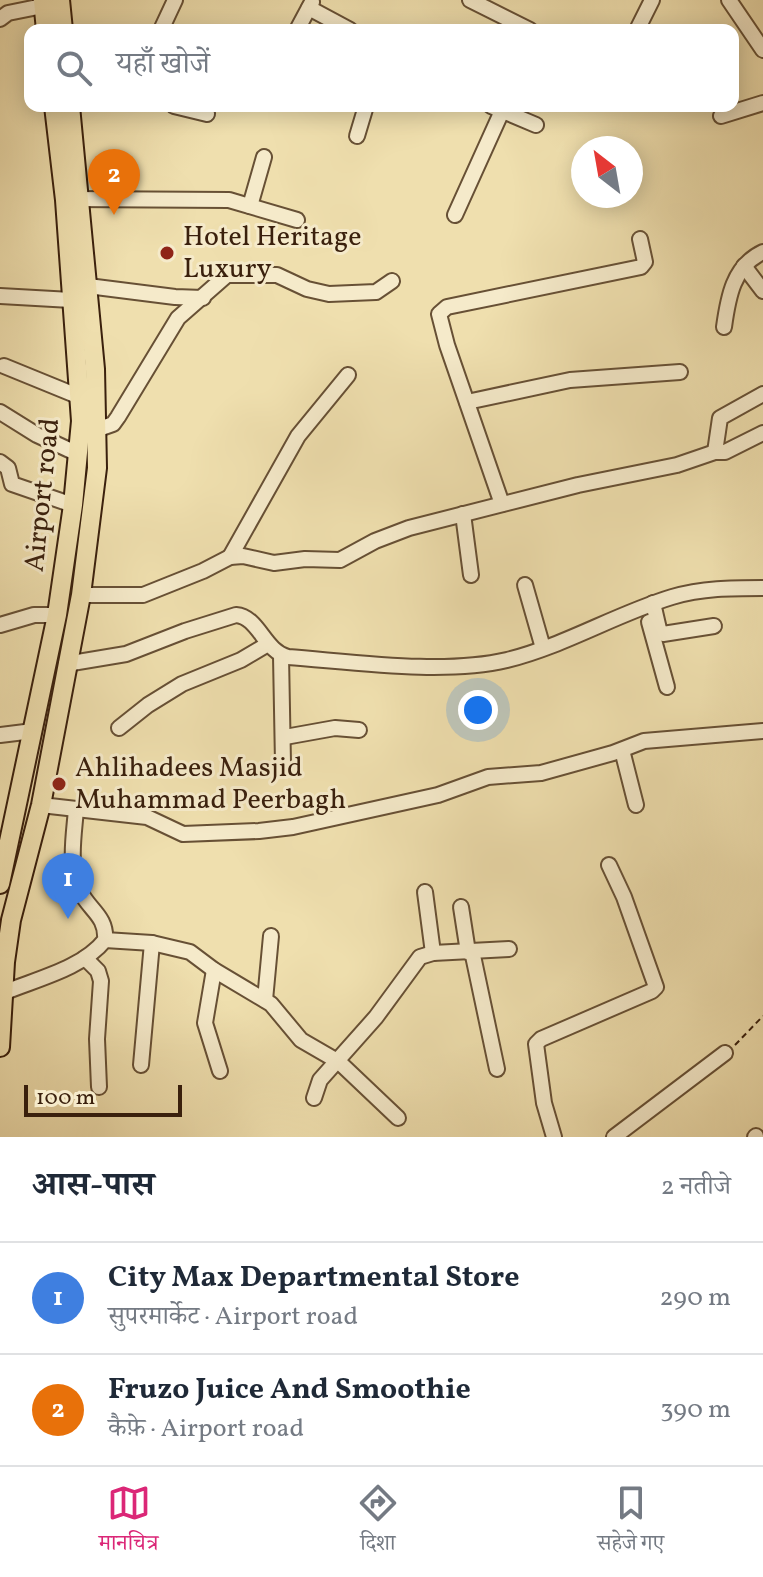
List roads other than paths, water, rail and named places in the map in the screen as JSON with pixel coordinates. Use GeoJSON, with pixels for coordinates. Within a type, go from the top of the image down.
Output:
{"type":"FeatureCollection","features":[{"type":"Feature","properties":{"kind":"main road"},"geometry":{"type":"LineString","coordinates":[[47,24],[49,2]]}},
{"type":"Feature","properties":{"kind":"main road"},"geometry":{"type":"LineString","coordinates":[[49,2],[60,24]]}},
{"type":"Feature","properties":{"kind":"main road","name":"Airport road"},"geometry":{"type":"LineString","coordinates":[[0,884],[4,851],[57,615],[81,421],[71,300],[72,199],[55,112]]}},
{"type":"Feature","properties":{"kind":"main road"},"geometry":{"type":"LineString","coordinates":[[0,1047],[11,920],[41,805],[81,595],[97,468],[95,369],[88,286],[72,199],[70,112]]}},
{"type":"Feature","properties":{"kind":"street"},"geometry":{"type":"LineString","coordinates":[[164,24],[175,0]]}},
{"type":"Feature","properties":{"kind":"street"},"geometry":{"type":"LineString","coordinates":[[640,24],[652,0]]}},
{"type":"Feature","properties":{"kind":"street"},"geometry":{"type":"LineString","coordinates":[[729,0],[763,50]]}},
{"type":"Feature","properties":{"kind":"street"},"geometry":{"type":"LineString","coordinates":[[473,1],[518,24]]}},
{"type":"Feature","properties":{"kind":"street"},"geometry":{"type":"LineString","coordinates":[[0,19],[8,13],[49,2]]}},
{"type":"Feature","properties":{"kind":"street"},"geometry":{"type":"LineString","coordinates":[[300,24],[311,4],[341,24]]}},
{"type":"Feature","properties":{"kind":"street"},"geometry":{"type":"LineString","coordinates":[[739,110],[763,103]]}},
{"type":"Feature","properties":{"kind":"street"},"geometry":{"type":"LineString","coordinates":[[199,112],[207,114]]}},
{"type":"Feature","properties":{"kind":"street"},"geometry":{"type":"LineString","coordinates":[[357,136],[364,112]]}},
{"type":"Feature","properties":{"kind":"street"},"geometry":{"type":"LineString","coordinates":[[455,215],[495,112]]}},
{"type":"Feature","properties":{"kind":"street"},"geometry":{"type":"LineString","coordinates":[[504,112],[536,125]]}},
{"type":"Feature","properties":{"kind":"street"},"geometry":{"type":"LineString","coordinates":[[721,116],[734,112]]}},
{"type":"Feature","properties":{"kind":"street"},"geometry":{"type":"LineString","coordinates":[[250,206],[264,157]]}},
{"type":"Feature","properties":{"kind":"street"},"geometry":{"type":"LineString","coordinates":[[72,199],[229,200],[297,220]]}},
{"type":"Feature","properties":{"kind":"street"},"geometry":{"type":"LineString","coordinates":[[502,504],[440,319],[442,310],[641,267],[645,262],[640,239]]}},
{"type":"Feature","properties":{"kind":"street"},"geometry":{"type":"LineString","coordinates":[[724,327],[732,286],[744,266],[763,252]]}},
{"type":"Feature","properties":{"kind":"street"},"geometry":{"type":"LineString","coordinates":[[744,266],[763,291]]}},
{"type":"Feature","properties":{"kind":"street"},"geometry":{"type":"LineString","coordinates":[[96,430],[113,424],[178,318],[220,280],[233,274],[277,275],[307,289],[329,294],[376,292],[392,281]]}},
{"type":"Feature","properties":{"kind":"street"},"geometry":{"type":"LineString","coordinates":[[88,286],[203,298]]}},
{"type":"Feature","properties":{"kind":"street"},"geometry":{"type":"LineString","coordinates":[[0,296],[71,300]]}},
{"type":"Feature","properties":{"kind":"street"},"geometry":{"type":"LineString","coordinates":[[4,366],[80,397]]}},
{"type":"Feature","properties":{"kind":"street"},"geometry":{"type":"LineString","coordinates":[[467,402],[570,380],[680,372]]}},
{"type":"Feature","properties":{"kind":"street"},"geometry":{"type":"LineString","coordinates":[[230,557],[298,436],[348,375]]}},
{"type":"Feature","properties":{"kind":"street"},"geometry":{"type":"LineString","coordinates":[[715,452],[720,418],[763,394]]}},
{"type":"Feature","properties":{"kind":"street"},"geometry":{"type":"LineString","coordinates":[[0,412],[37,435],[78,454]]}},
{"type":"Feature","properties":{"kind":"street"},"geometry":{"type":"LineString","coordinates":[[81,595],[143,595],[230,557],[243,556],[274,563],[305,559],[340,560],[392,533],[502,504],[677,465],[715,452],[725,452],[763,433]]}},
{"type":"Feature","properties":{"kind":"street"},"geometry":{"type":"LineString","coordinates":[[3,473],[12,484],[22,489],[73,505]]}},
{"type":"Feature","properties":{"kind":"street"},"geometry":{"type":"LineString","coordinates":[[463,514],[471,575]]}},
{"type":"Feature","properties":{"kind":"street"},"geometry":{"type":"LineString","coordinates":[[525,585],[543,648]]}},
{"type":"Feature","properties":{"kind":"street"},"geometry":{"type":"LineString","coordinates":[[66,664],[126,654],[236,615],[243,615],[249,620],[281,656],[388,664],[496,662],[543,648],[649,605],[703,590],[763,588]]}},
{"type":"Feature","properties":{"kind":"street"},"geometry":{"type":"LineString","coordinates":[[649,605],[663,634],[714,626]]}},
{"type":"Feature","properties":{"kind":"street"},"geometry":{"type":"LineString","coordinates":[[649,605],[667,687]]}},
{"type":"Feature","properties":{"kind":"street"},"geometry":{"type":"LineString","coordinates":[[0,625],[34,615],[57,615]]}},
{"type":"Feature","properties":{"kind":"street"},"geometry":{"type":"LineString","coordinates":[[119,728],[148,705],[191,680],[231,665],[268,644]]}},
{"type":"Feature","properties":{"kind":"street"},"geometry":{"type":"LineString","coordinates":[[281,656],[285,737],[283,763]]}},
{"type":"Feature","properties":{"kind":"street"},"geometry":{"type":"LineString","coordinates":[[285,737],[335,728],[359,730]]}},
{"type":"Feature","properties":{"kind":"street"},"geometry":{"type":"LineString","coordinates":[[0,735],[33,731]]}},
{"type":"Feature","properties":{"kind":"street"},"geometry":{"type":"LineString","coordinates":[[41,805],[147,817],[183,834],[293,827],[438,795],[488,777],[541,773],[644,741],[763,731]]}},
{"type":"Feature","properties":{"kind":"street"},"geometry":{"type":"LineString","coordinates":[[622,750],[636,805]]}},
{"type":"Feature","properties":{"kind":"street"},"geometry":{"type":"LineString","coordinates":[[76,809],[73,866],[80,890],[105,923],[105,940]]}},
{"type":"Feature","properties":{"kind":"street"},"geometry":{"type":"LineString","coordinates":[[4,851],[26,858]]}},
{"type":"Feature","properties":{"kind":"street"},"geometry":{"type":"LineString","coordinates":[[554,1137],[544,1103],[536,1044],[656,987],[624,897],[609,865]]}},
{"type":"Feature","properties":{"kind":"street"},"geometry":{"type":"LineString","coordinates":[[425,892],[433,953]]}},
{"type":"Feature","properties":{"kind":"street"},"geometry":{"type":"LineString","coordinates":[[461,907],[497,1069]]}},
{"type":"Feature","properties":{"kind":"street"},"geometry":{"type":"LineString","coordinates":[[265,1000],[271,936]]}},
{"type":"Feature","properties":{"kind":"street"},"geometry":{"type":"LineString","coordinates":[[3,993],[85,958],[105,940],[152,943],[190,952],[265,1000],[304,1043],[339,1062],[398,1118]]}},
{"type":"Feature","properties":{"kind":"street"},"geometry":{"type":"LineString","coordinates":[[141,1065],[152,943]]}},
{"type":"Feature","properties":{"kind":"street"},"geometry":{"type":"LineString","coordinates":[[314,1098],[320,1080],[376,1017],[417,960],[433,953],[509,949]]}},
{"type":"Feature","properties":{"kind":"street"},"geometry":{"type":"LineString","coordinates":[[85,958],[98,971],[101,981],[97,1039],[99,1087]]}},
{"type":"Feature","properties":{"kind":"street"},"geometry":{"type":"LineString","coordinates":[[214,970],[205,1023],[220,1071]]}},
{"type":"Feature","properties":{"kind":"street"},"geometry":{"type":"LineString","coordinates":[[614,1137],[725,1053]]}},
{"type":"Feature","properties":{"kind":"place","name":"Fruzo Juice And Smoothie"},"geometry":{"type":"Point","coordinates":[114,215]}},
{"type":"Feature","properties":{"kind":"place","name":"Hotel Heritage Luxury"},"geometry":{"type":"Point","coordinates":[167,253]}},
{"type":"Feature","properties":{"kind":"place","name":"Ahlihadees Masjid Muhammad Peerbagh"},"geometry":{"type":"Point","coordinates":[59,784]}},
{"type":"Feature","properties":{"kind":"place","name":"City Max Departmental Store"},"geometry":{"type":"Point","coordinates":[68,919]}}]}
